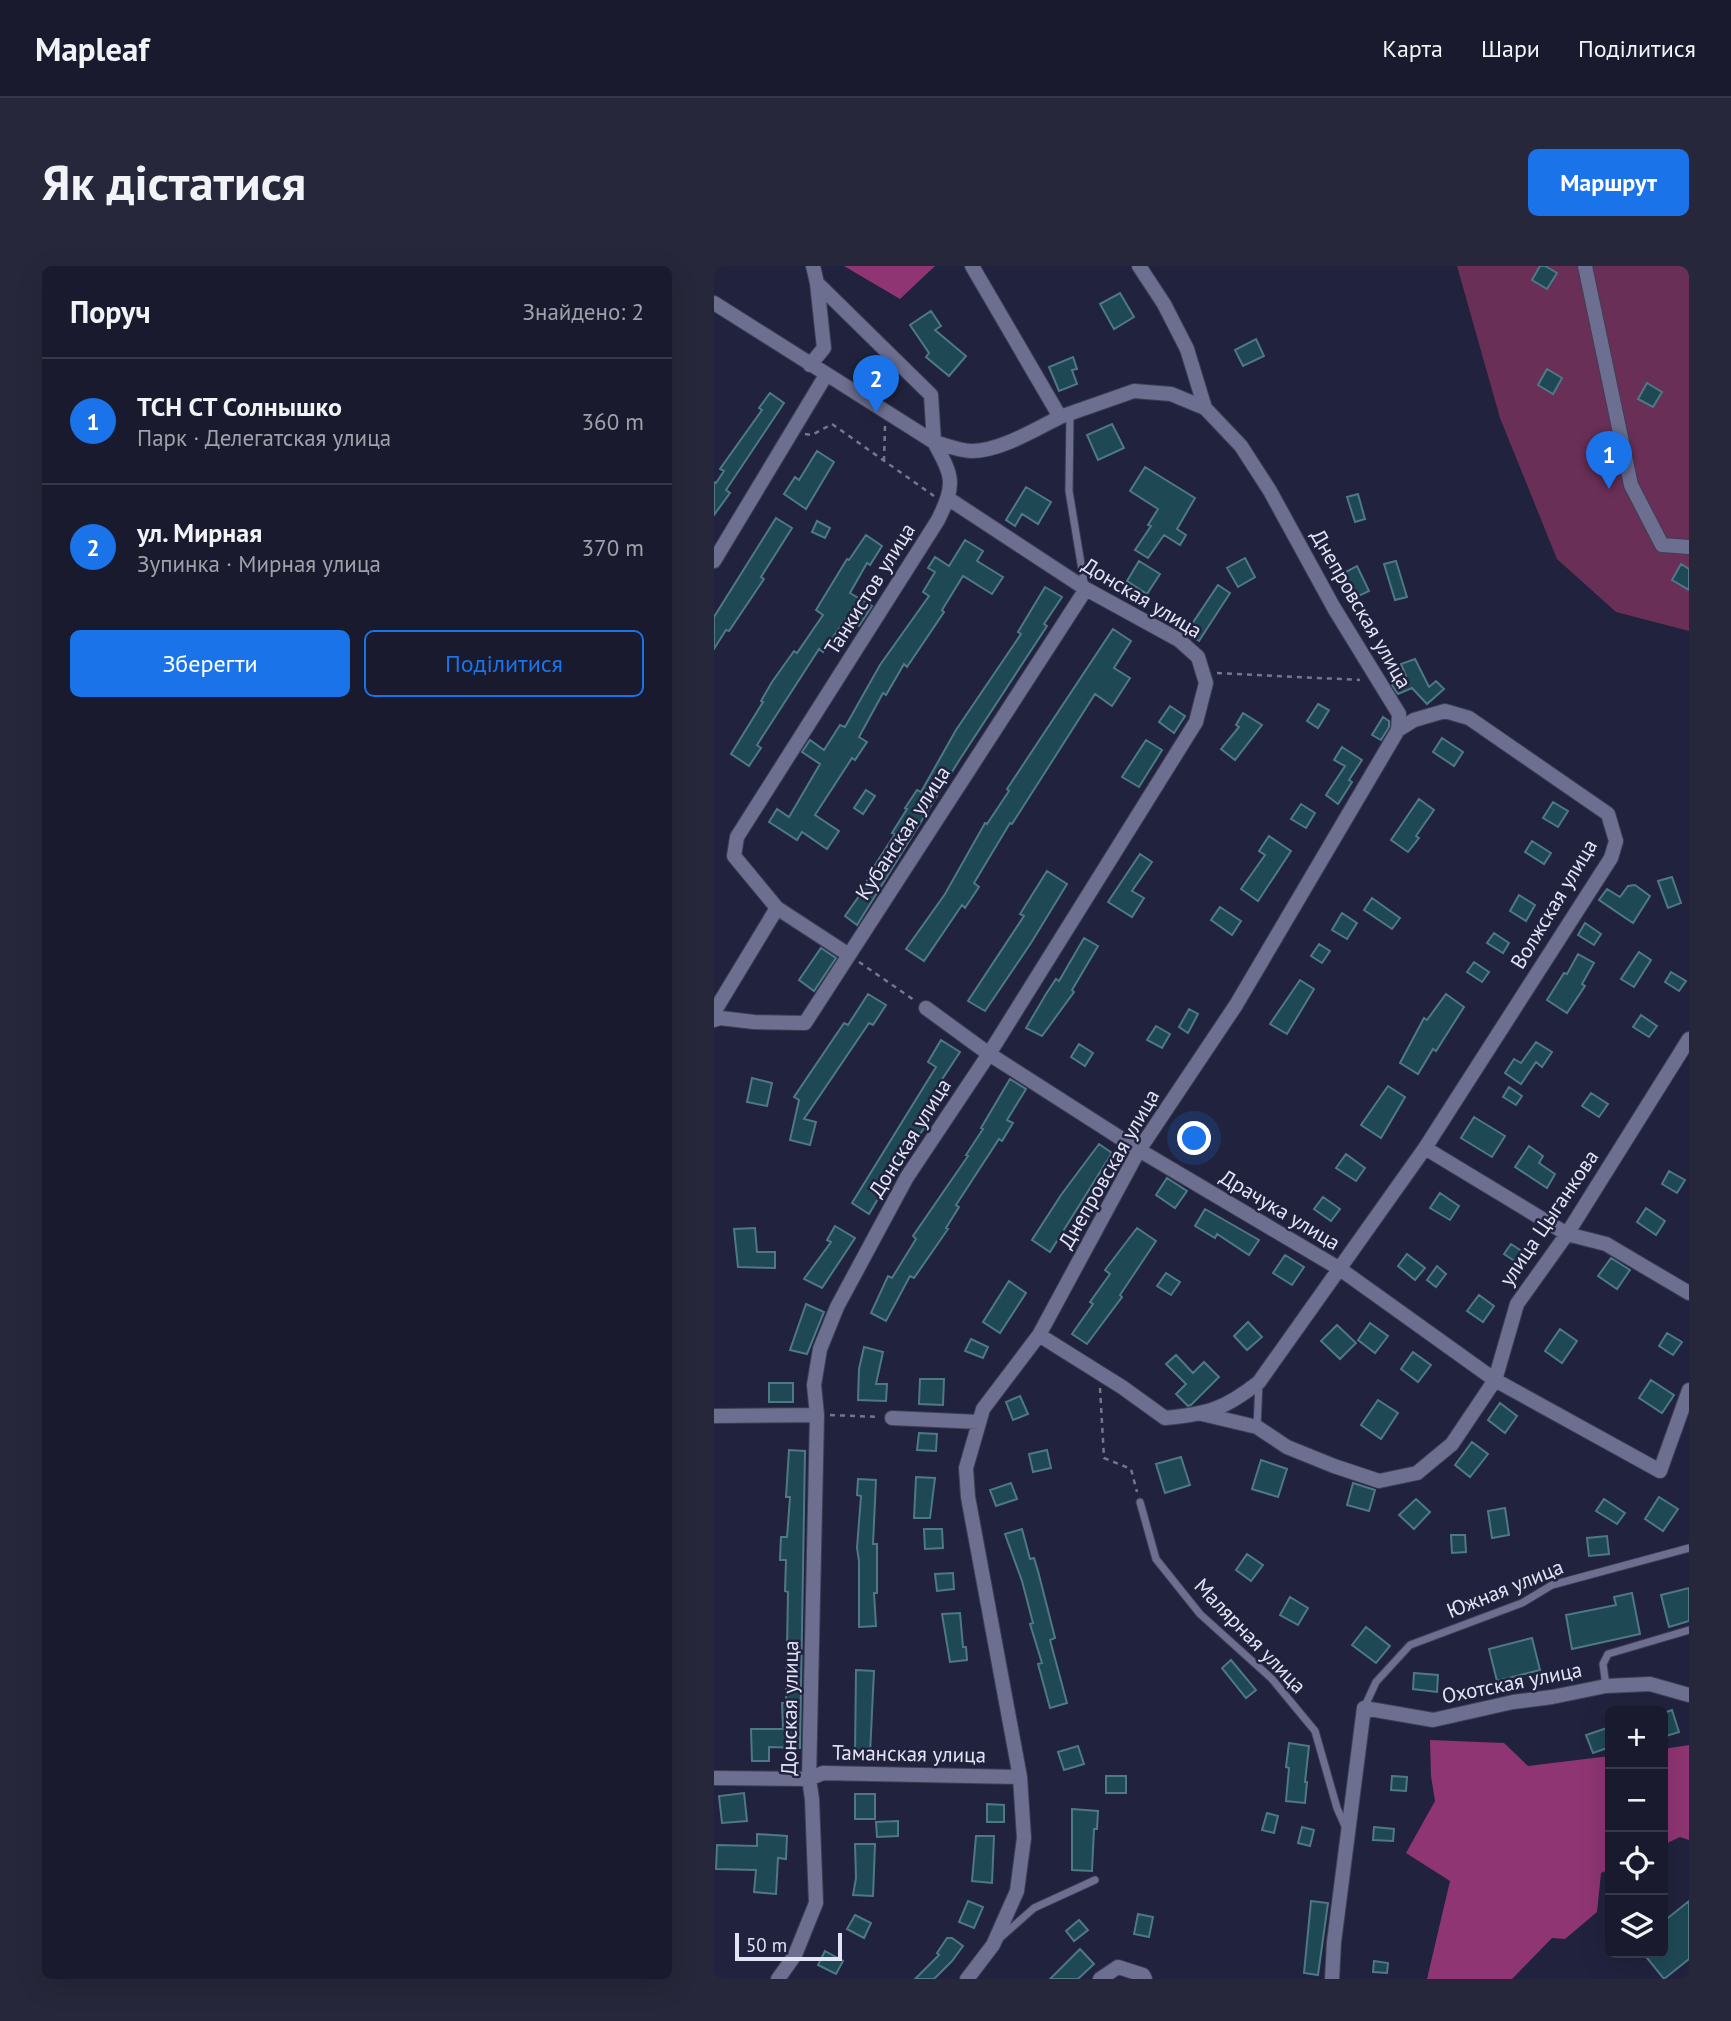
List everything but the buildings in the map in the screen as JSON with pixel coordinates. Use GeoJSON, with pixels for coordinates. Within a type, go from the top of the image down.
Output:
{"type":"FeatureCollection","features":[{"type":"Feature","properties":{"kind":"street"},"geometry":{"type":"LineString","coordinates":[[810,365],[824,348],[813,266]]}},
{"type":"Feature","properties":{"kind":"street"},"geometry":{"type":"LineString","coordinates":[[714,303],[934,442],[969,451],[985,450],[1065,415],[972,266]]}},
{"type":"Feature","properties":{"kind":"street","name":"Днепровская улица"},"geometry":{"type":"LineString","coordinates":[[1139,266],[1164,304],[1187,349],[1205,408]]}},
{"type":"Feature","properties":{"kind":"street"},"geometry":{"type":"LineString","coordinates":[[1585,266],[1631,485],[1662,545],[1689,547]]}},
{"type":"Feature","properties":{"kind":"street"},"geometry":{"type":"LineString","coordinates":[[817,283],[931,395],[934,442],[950,471],[947,501]]}},
{"type":"Feature","properties":{"kind":"street"},"geometry":{"type":"LineString","coordinates":[[714,561],[826,375]]}},
{"type":"Feature","properties":{"kind":"street","name":"Днепровская улица"},"geometry":{"type":"LineString","coordinates":[[967,1979],[993,1945],[1017,1891],[1024,1838],[1020,1777],[968,1497],[967,1468],[983,1409],[1039,1335],[1139,1150],[1237,1004],[1398,730],[1399,714],[1334,608],[1270,491],[1241,446],[1205,408],[1171,394],[1135,391],[1065,415]]}},
{"type":"Feature","properties":{"kind":"street","name":"Донская улица"},"geometry":{"type":"LineString","coordinates":[[778,1979],[795,1955],[816,1903],[809,1779],[817,1415],[814,1385],[820,1349],[837,1307],[907,1177],[989,1054],[1196,722],[1206,683],[1198,657],[1179,640],[1086,589],[947,501]]}},
{"type":"Feature","properties":{"kind":"street","name":"Танкистов улица"},"geometry":{"type":"LineString","coordinates":[[777,908],[734,856],[737,837],[938,520],[947,501]]}},
{"type":"Feature","properties":{"kind":"street","name":"Кубанская улица"},"geometry":{"type":"LineString","coordinates":[[714,1020],[720,1018],[805,1023],[1086,589]]}},
{"type":"Feature","properties":{"kind":"street","name":"Волжская улица"},"geometry":{"type":"LineString","coordinates":[[1039,1335],[1165,1418],[1202,1414],[1233,1402],[1259,1382],[1426,1148],[1611,858],[1616,841],[1608,814],[1469,718],[1445,710],[1415,720],[1398,730]]}},
{"type":"Feature","properties":{"kind":"street"},"geometry":{"type":"LineString","coordinates":[[714,1012],[777,908],[849,955]]}},
{"type":"Feature","properties":{"kind":"street","name":"Драчука улица"},"geometry":{"type":"LineString","coordinates":[[926,1008],[989,1054],[1139,1150],[1340,1269],[1494,1380],[1660,1471],[1689,1390]]}},
{"type":"Feature","properties":{"kind":"street","name":"улица Цыганкова"},"geometry":{"type":"LineString","coordinates":[[1202,1414],[1257,1427],[1287,1447],[1379,1481],[1417,1473],[1452,1444],[1494,1380],[1517,1304],[1567,1234],[1689,1039]]}},
{"type":"Feature","properties":{"kind":"street"},"geometry":{"type":"LineString","coordinates":[[1426,1148],[1567,1234],[1606,1244],[1689,1293]]}},
{"type":"Feature","properties":{"kind":"street"},"geometry":{"type":"LineString","coordinates":[[714,1416],[817,1415]]}},
{"type":"Feature","properties":{"kind":"street"},"geometry":{"type":"LineString","coordinates":[[892,1418],[979,1422]]}},
{"type":"Feature","properties":{"kind":"street","name":"Охотская улица"},"geometry":{"type":"LineString","coordinates":[[1364,1707],[1433,1720],[1513,1702],[1606,1686],[1650,1684],[1689,1695]]}},
{"type":"Feature","properties":{"kind":"street"},"geometry":{"type":"LineString","coordinates":[[1332,1979],[1334,1942],[1364,1707]]}},
{"type":"Feature","properties":{"kind":"street","name":"Таманская улица"},"geometry":{"type":"LineString","coordinates":[[714,1778],[809,1779],[824,1773],[1020,1777]]}},
{"type":"Feature","properties":{"kind":"street"},"geometry":{"type":"LineString","coordinates":[[1100,1979],[1118,1967],[1143,1975],[1145,1979]]}},
{"type":"Feature","properties":{"kind":"lane"},"geometry":{"type":"LineString","coordinates":[[1065,415],[1069,491],[1086,589]]}},
{"type":"Feature","properties":{"kind":"lane"},"geometry":{"type":"LineString","coordinates":[[1257,1427],[1259,1382]]}},
{"type":"Feature","properties":{"kind":"lane","name":"Малярная улица"},"geometry":{"type":"LineString","coordinates":[[1140,1502],[1157,1559],[1200,1614],[1272,1679],[1315,1731],[1337,1808],[1349,1833]]}},
{"type":"Feature","properties":{"kind":"lane","name":"Южная улица"},"geometry":{"type":"LineString","coordinates":[[1364,1707],[1376,1682],[1410,1645],[1521,1604],[1552,1585],[1689,1548]]}},
{"type":"Feature","properties":{"kind":"lane"},"geometry":{"type":"LineString","coordinates":[[1606,1686],[1603,1664],[1608,1654],[1689,1630]]}},
{"type":"Feature","properties":{"kind":"lane"},"geometry":{"type":"LineString","coordinates":[[993,1945],[1034,1908],[1095,1880]]}},
{"type":"Feature","properties":{"kind":"path"},"geometry":{"type":"LineString","coordinates":[[884,461],[886,411]]}},
{"type":"Feature","properties":{"kind":"path"},"geometry":{"type":"LineString","coordinates":[[792,432],[811,435],[832,424],[947,501]]}},
{"type":"Feature","properties":{"kind":"path"},"geometry":{"type":"LineString","coordinates":[[1203,672],[1379,683]]}},
{"type":"Feature","properties":{"kind":"path"},"geometry":{"type":"LineString","coordinates":[[849,955],[926,1008]]}},
{"type":"Feature","properties":{"kind":"path"},"geometry":{"type":"LineString","coordinates":[[1104,1376],[1099,1391],[1104,1458],[1131,1469],[1140,1502]]}},
{"type":"Feature","properties":{"kind":"path"},"geometry":{"type":"LineString","coordinates":[[817,1415],[892,1418]]}},
{"type":"Feature","properties":{"kind":"shaded area"},"geometry":{"type":"Polygon","coordinates":[[[844,266],[935,266],[900,299],[844,266]]]}},
{"type":"Feature","properties":{"kind":"shaded area"},"geometry":{"type":"Polygon","coordinates":[[[1457,266],[1689,266],[1689,631],[1616,612],[1557,559],[1500,418],[1457,266]]]}},
{"type":"Feature","properties":{"kind":"shaded area"},"geometry":{"type":"Polygon","coordinates":[[[1430,1740],[1504,1743],[1528,1766],[1605,1757],[1605,1871],[1601,1873],[1597,1912],[1565,1939],[1552,1938],[1512,1979],[1427,1979],[1450,1881],[1406,1853],[1435,1801],[1430,1740]]]}},
{"type":"Feature","properties":{"kind":"shaded area"},"geometry":{"type":"Polygon","coordinates":[[[1689,1745],[1689,1840],[1680,1837],[1668,1843],[1668,1769],[1668,1748],[1689,1745]]]}},
{"type":"Feature","properties":{"kind":"place","name":"ул. Мирная"},"geometry":{"type":"Point","coordinates":[876,413]}},
{"type":"Feature","properties":{"kind":"place","name":"ТСН СТ Солнышко"},"geometry":{"type":"Point","coordinates":[1609,489]}}]}
